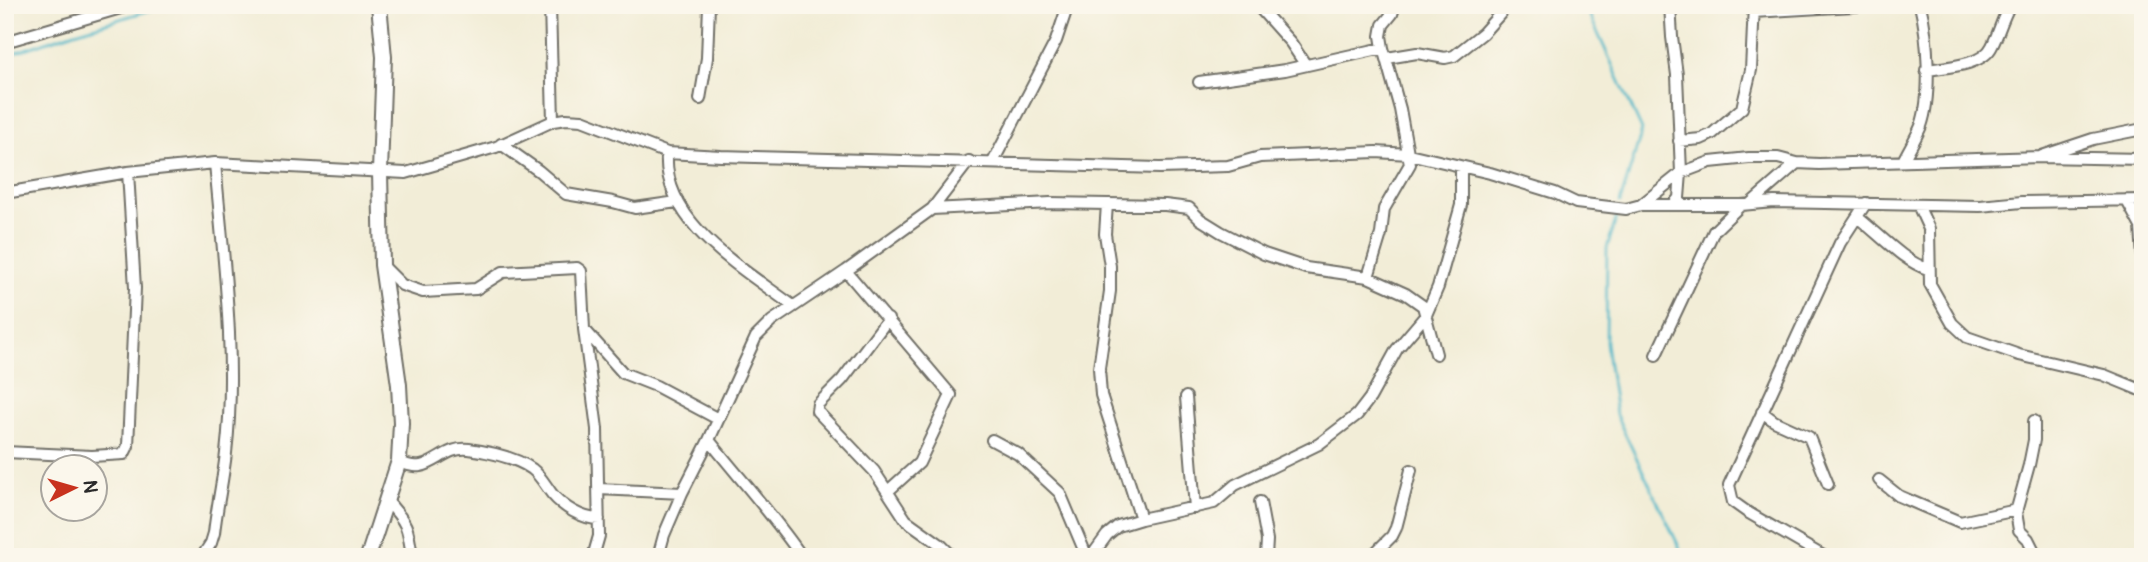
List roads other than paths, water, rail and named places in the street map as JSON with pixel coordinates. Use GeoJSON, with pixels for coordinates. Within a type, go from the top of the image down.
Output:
{"type":"FeatureCollection","features":[{"type":"Feature","properties":{"kind":"street"},"geometry":{"type":"LineString","coordinates":[[5,42],[131,5]]}},
{"type":"Feature","properties":{"kind":"street"},"geometry":{"type":"LineString","coordinates":[[368,557],[399,461],[401,424],[399,385],[382,265],[380,172],[384,57],[379,5]]}},
{"type":"Feature","properties":{"kind":"street"},"geometry":{"type":"LineString","coordinates":[[550,5],[553,121]]}},
{"type":"Feature","properties":{"kind":"street"},"geometry":{"type":"LineString","coordinates":[[700,99],[708,44],[709,5]]}},
{"type":"Feature","properties":{"kind":"street"},"geometry":{"type":"LineString","coordinates":[[993,162],[1056,41],[1068,5]]}},
{"type":"Feature","properties":{"kind":"street"},"geometry":{"type":"LineString","coordinates":[[1257,5],[1291,43],[1305,64]]}},
{"type":"Feature","properties":{"kind":"street"},"geometry":{"type":"LineString","coordinates":[[1368,277],[1381,234],[1384,209],[1410,164],[1381,29],[1395,5]]}},
{"type":"Feature","properties":{"kind":"street"},"geometry":{"type":"LineString","coordinates":[[1199,82],[1385,53],[1417,53],[1445,58],[1454,56],[1474,42],[1508,5]]}},
{"type":"Feature","properties":{"kind":"street"},"geometry":{"type":"LineString","coordinates":[[1671,5],[1681,173],[1679,198],[1673,205]]}},
{"type":"Feature","properties":{"kind":"street"},"geometry":{"type":"LineString","coordinates":[[1679,141],[1701,139],[1712,134],[1742,108],[1751,70],[1753,8],[1871,5]]}},
{"type":"Feature","properties":{"kind":"street"},"geometry":{"type":"LineString","coordinates":[[1903,161],[1921,126],[1924,111],[1926,70],[1920,5]]}},
{"type":"Feature","properties":{"kind":"street"},"geometry":{"type":"LineString","coordinates":[[1926,70],[1972,61],[1986,54],[1992,48],[1998,28],[2010,5]]}},
{"type":"Feature","properties":{"kind":"street"},"geometry":{"type":"LineString","coordinates":[[5,193],[128,172],[215,163],[406,173],[502,144],[553,121],[566,119],[582,120],[667,153],[721,156],[1209,167],[1228,166],[1259,157],[1376,152],[1409,154],[1490,173],[1585,205],[1626,209],[1641,205],[1773,202],[1980,206],[2022,202],[2143,200]]}},
{"type":"Feature","properties":{"kind":"street"},"geometry":{"type":"LineString","coordinates":[[2040,158],[2079,143],[2143,129]]}},
{"type":"Feature","properties":{"kind":"street"},"geometry":{"type":"LineString","coordinates":[[502,144],[566,194],[635,208],[677,202]]}},
{"type":"Feature","properties":{"kind":"street"},"geometry":{"type":"LineString","coordinates":[[667,153],[668,180],[677,202],[695,225],[726,256],[793,306]]}},
{"type":"Feature","properties":{"kind":"street"},"geometry":{"type":"LineString","coordinates":[[1641,205],[1681,173],[1710,162],[1749,158],[1777,158],[1797,163],[1819,164],[2040,158],[2143,159]]}},
{"type":"Feature","properties":{"kind":"street"},"geometry":{"type":"LineString","coordinates":[[658,557],[682,493],[756,337],[772,321],[932,209],[969,161]]}},
{"type":"Feature","properties":{"kind":"street"},"geometry":{"type":"LineString","coordinates":[[202,557],[214,533],[226,453],[228,417],[224,260],[215,163]]}},
{"type":"Feature","properties":{"kind":"street"},"geometry":{"type":"LineString","coordinates":[[1656,355],[1714,231],[1797,163]]}},
{"type":"Feature","properties":{"kind":"street"},"geometry":{"type":"LineString","coordinates":[[992,440],[1018,454],[1060,493],[1089,557],[1107,534],[1118,526],[1214,503],[1235,485],[1297,456],[1339,431],[1357,415],[1370,398],[1397,349],[1426,315],[1438,287],[1461,205],[1461,167]]}},
{"type":"Feature","properties":{"kind":"street"},"geometry":{"type":"LineString","coordinates":[[5,452],[92,456],[124,454],[128,446],[133,390],[135,288],[128,172]]}},
{"type":"Feature","properties":{"kind":"street"},"geometry":{"type":"LineString","coordinates":[[2127,201],[2141,227],[2143,258]]}},
{"type":"Feature","properties":{"kind":"street"},"geometry":{"type":"LineString","coordinates":[[932,209],[1051,203],[1189,208],[1200,219],[1221,232],[1272,257],[1306,268],[1350,272],[1406,294],[1423,306],[1436,354]]}},
{"type":"Feature","properties":{"kind":"street"},"geometry":{"type":"LineString","coordinates":[[1825,557],[1733,502],[1730,485],[1840,243],[1866,203]]}},
{"type":"Feature","properties":{"kind":"street"},"geometry":{"type":"LineString","coordinates":[[1107,204],[1105,234],[1110,266],[1110,290],[1099,368],[1101,395],[1141,519]]}},
{"type":"Feature","properties":{"kind":"street"},"geometry":{"type":"LineString","coordinates":[[1918,205],[1929,229],[1930,284],[1952,323],[1967,337],[2019,355],[2104,375],[2143,391]]}},
{"type":"Feature","properties":{"kind":"street"},"geometry":{"type":"LineString","coordinates":[[1857,217],[1899,252],[1928,269]]}},
{"type":"Feature","properties":{"kind":"street"},"geometry":{"type":"LineString","coordinates":[[382,265],[402,285],[422,292],[476,289],[503,272],[577,268],[582,271],[584,329],[597,429],[599,536],[593,557]]}},
{"type":"Feature","properties":{"kind":"street"},"geometry":{"type":"LineString","coordinates":[[846,271],[951,395],[919,463],[888,491]]}},
{"type":"Feature","properties":{"kind":"street"},"geometry":{"type":"LineString","coordinates":[[888,319],[817,409],[856,451],[888,491],[906,520],[953,557]]}},
{"type":"Feature","properties":{"kind":"street"},"geometry":{"type":"LineString","coordinates":[[584,329],[623,373],[656,386],[718,419]]}},
{"type":"Feature","properties":{"kind":"street"},"geometry":{"type":"LineString","coordinates":[[1186,397],[1195,508]]}},
{"type":"Feature","properties":{"kind":"street"},"geometry":{"type":"LineString","coordinates":[[1762,411],[1774,421],[1809,437],[1828,484]]}},
{"type":"Feature","properties":{"kind":"street"},"geometry":{"type":"LineString","coordinates":[[2034,421],[2034,440],[2017,510],[2019,530],[2028,539],[2037,557]]}},
{"type":"Feature","properties":{"kind":"street"},"geometry":{"type":"LineString","coordinates":[[709,440],[774,517],[802,557]]}},
{"type":"Feature","properties":{"kind":"street"},"geometry":{"type":"LineString","coordinates":[[399,461],[407,466],[426,465],[459,448],[510,458],[532,469],[541,477],[551,494],[571,510],[591,519],[599,519]]}},
{"type":"Feature","properties":{"kind":"street"},"geometry":{"type":"LineString","coordinates":[[1371,557],[1392,536],[1396,528],[1411,470]]}},
{"type":"Feature","properties":{"kind":"street"},"geometry":{"type":"LineString","coordinates":[[1879,480],[1899,496],[1961,522],[2017,510]]}},
{"type":"Feature","properties":{"kind":"street"},"geometry":{"type":"LineString","coordinates":[[599,489],[682,493]]}},
{"type":"Feature","properties":{"kind":"street"},"geometry":{"type":"LineString","coordinates":[[387,502],[404,519],[412,557]]}},
{"type":"Feature","properties":{"kind":"street"},"geometry":{"type":"LineString","coordinates":[[1260,502],[1267,540],[1266,557]]}},
{"type":"Feature","properties":{"kind":"waterway"},"geometry":{"type":"LineString","coordinates":[[5,56],[168,5]]}},
{"type":"Feature","properties":{"kind":"waterway"},"geometry":{"type":"LineString","coordinates":[[1585,5],[1642,130],[1620,203]]}},
{"type":"Feature","properties":{"kind":"waterway"},"geometry":{"type":"LineString","coordinates":[[1618,213],[1607,248],[1606,343],[1616,415],[1684,557]]}}]}
